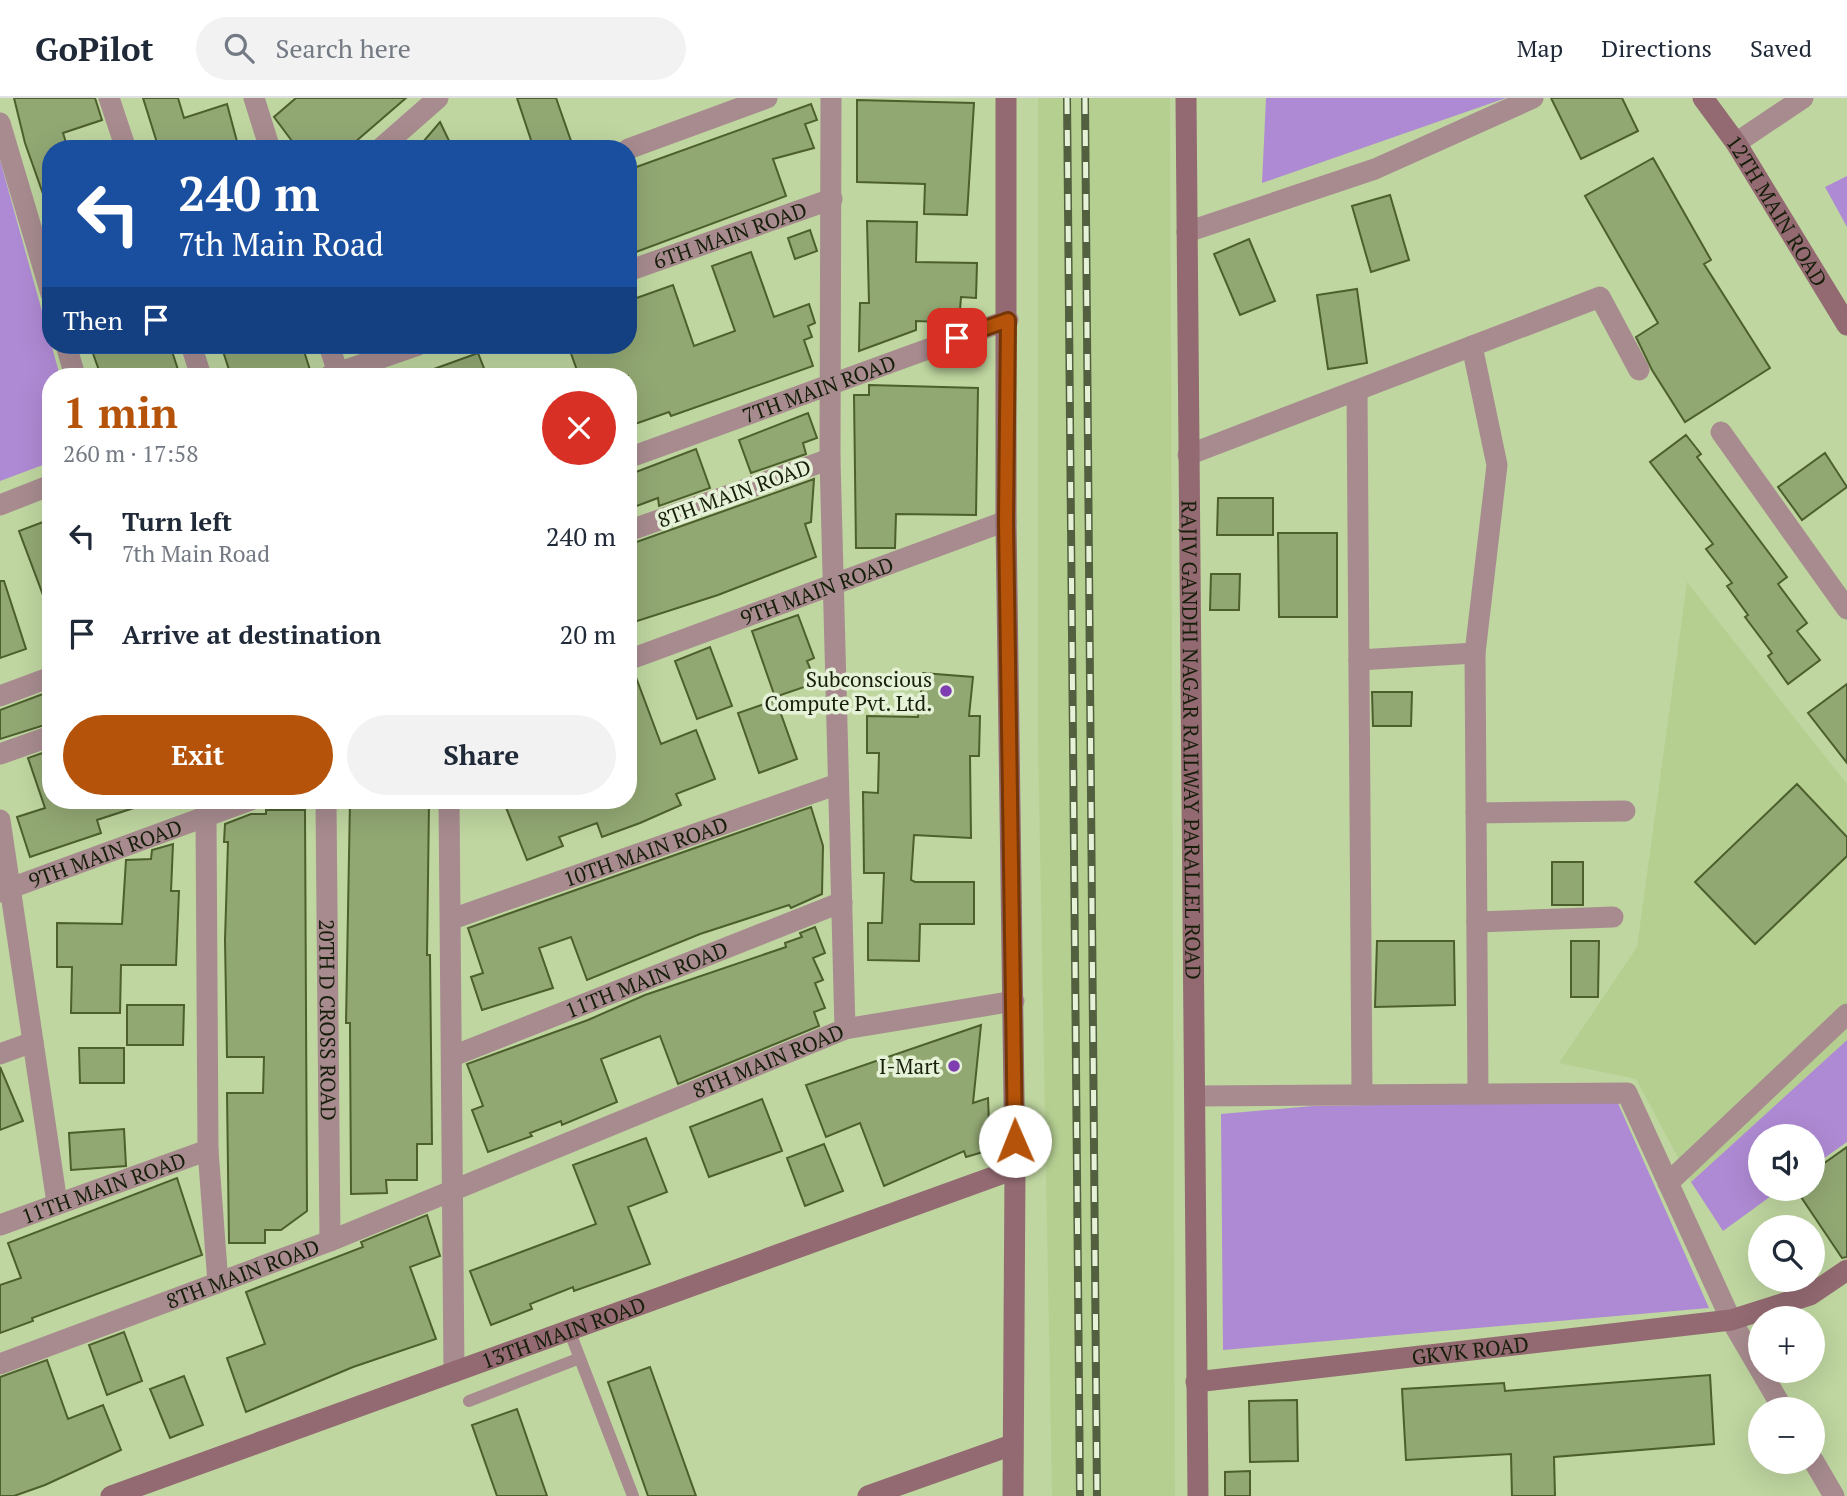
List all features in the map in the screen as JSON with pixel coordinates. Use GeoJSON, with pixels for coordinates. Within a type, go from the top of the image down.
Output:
{"type":"FeatureCollection","features":[{"type":"Feature","properties":{"kind":"street"},"geometry":{"type":"LineString","coordinates":[[110,98],[123,140]]}},
{"type":"Feature","properties":{"kind":"street"},"geometry":{"type":"LineString","coordinates":[[390,140],[438,98]]}},
{"type":"Feature","properties":{"kind":"street"},"geometry":{"type":"LineString","coordinates":[[830,459],[831,98]]}},
{"type":"Feature","properties":{"kind":"street"},"geometry":{"type":"LineString","coordinates":[[1006,98],[1006,521],[1015,1169],[1013,1496]]}},
{"type":"Feature","properties":{"kind":"street","name":"RAJIV GANDHI NAGAR RAILWAY PARALLEL ROAD"},"geometry":{"type":"LineString","coordinates":[[1185,98],[1196,1096],[1196,1382]]}},
{"type":"Feature","properties":{"kind":"street"},"geometry":{"type":"LineString","coordinates":[[1187,232],[1375,169],[1533,98]]}},
{"type":"Feature","properties":{"kind":"street","name":"12TH MAIN ROAD"},"geometry":{"type":"LineString","coordinates":[[1703,98],[1736,143],[1847,325]]}},
{"type":"Feature","properties":{"kind":"street"},"geometry":{"type":"LineString","coordinates":[[1736,143],[1803,98]]}},
{"type":"Feature","properties":{"kind":"street"},"geometry":{"type":"LineString","coordinates":[[255,99],[267,140]]}},
{"type":"Feature","properties":{"kind":"street"},"geometry":{"type":"LineString","coordinates":[[637,146],[755,100]]}},
{"type":"Feature","properties":{"kind":"street"},"geometry":{"type":"LineString","coordinates":[[0,123],[42,264]]}},
{"type":"Feature","properties":{"kind":"street","name":"6TH MAIN ROAD"},"geometry":{"type":"LineString","coordinates":[[637,268],[832,199]]}},
{"type":"Feature","properties":{"kind":"street"},"geometry":{"type":"LineString","coordinates":[[1188,455],[1600,297],[1639,370]]}},
{"type":"Feature","properties":{"kind":"street","name":"7TH MAIN ROAD"},"geometry":{"type":"LineString","coordinates":[[637,455],[1008,320]]}},
{"type":"Feature","properties":{"kind":"street"},"geometry":{"type":"LineString","coordinates":[[1472,346],[1497,465],[1475,653],[1478,1094]]}},
{"type":"Feature","properties":{"kind":"street"},"geometry":{"type":"LineString","coordinates":[[353,368],[392,354]]}},
{"type":"Feature","properties":{"kind":"street"},"geometry":{"type":"LineString","coordinates":[[1357,391],[1362,1095]]}},
{"type":"Feature","properties":{"kind":"street"},"geometry":{"type":"LineString","coordinates":[[1721,432],[1847,609]]}},
{"type":"Feature","properties":{"kind":"street","name":"8TH MAIN ROAD"},"geometry":{"type":"LineString","coordinates":[[0,1364],[330,1241],[845,1029],[830,459],[637,528]]}},
{"type":"Feature","properties":{"kind":"street"},"geometry":{"type":"LineString","coordinates":[[0,505],[42,489]]}},
{"type":"Feature","properties":{"kind":"street","name":"9TH MAIN ROAD"},"geometry":{"type":"LineString","coordinates":[[637,657],[1006,521]]}},
{"type":"Feature","properties":{"kind":"street"},"geometry":{"type":"LineString","coordinates":[[1359,660],[1475,653]]}},
{"type":"Feature","properties":{"kind":"street"},"geometry":{"type":"LineString","coordinates":[[0,696],[42,680]]}},
{"type":"Feature","properties":{"kind":"street"},"geometry":{"type":"LineString","coordinates":[[0,754],[42,739]]}},
{"type":"Feature","properties":{"kind":"street","name":"10TH MAIN ROAD"},"geometry":{"type":"LineString","coordinates":[[452,919],[838,784]]}},
{"type":"Feature","properties":{"kind":"street","name":"9TH MAIN ROAD"},"geometry":{"type":"LineString","coordinates":[[5,890],[226,809]]}},
{"type":"Feature","properties":{"kind":"street","name":"20TH D CROSS ROAD"},"geometry":{"type":"LineString","coordinates":[[326,809],[330,1241]]}},
{"type":"Feature","properties":{"kind":"street"},"geometry":{"type":"LineString","coordinates":[[449,809],[454,1372]]}},
{"type":"Feature","properties":{"kind":"street"},"geometry":{"type":"LineString","coordinates":[[1476,813],[1625,811]]}},
{"type":"Feature","properties":{"kind":"street"},"geometry":{"type":"LineString","coordinates":[[206,816],[208,1150],[218,1283]]}},
{"type":"Feature","properties":{"kind":"street"},"geometry":{"type":"LineString","coordinates":[[0,820],[5,890],[33,1042],[57,1203]]}},
{"type":"Feature","properties":{"kind":"street","name":"11TH MAIN ROAD"},"geometry":{"type":"LineString","coordinates":[[453,1056],[842,902]]}},
{"type":"Feature","properties":{"kind":"street"},"geometry":{"type":"LineString","coordinates":[[1477,922],[1613,917]]}},
{"type":"Feature","properties":{"kind":"street"},"geometry":{"type":"LineString","coordinates":[[845,1029],[1014,1002]]}},
{"type":"Feature","properties":{"kind":"street"},"geometry":{"type":"LineString","coordinates":[[1668,1183],[1847,1014]]}},
{"type":"Feature","properties":{"kind":"street"},"geometry":{"type":"LineString","coordinates":[[0,1054],[33,1042]]}},
{"type":"Feature","properties":{"kind":"street"},"geometry":{"type":"LineString","coordinates":[[1196,1096],[1627,1093],[1731,1320],[1776,1397]]}},
{"type":"Feature","properties":{"kind":"street","name":"11TH MAIN ROAD"},"geometry":{"type":"LineString","coordinates":[[0,1224],[208,1150]]}},
{"type":"Feature","properties":{"kind":"street","name":"13TH MAIN ROAD"},"geometry":{"type":"LineString","coordinates":[[111,1496],[1015,1169]]}},
{"type":"Feature","properties":{"kind":"street","name":"GKVK ROAD"},"geometry":{"type":"LineString","coordinates":[[1196,1382],[1731,1320],[1810,1295],[1847,1270]]}},
{"type":"Feature","properties":{"kind":"street"},"geometry":{"type":"LineString","coordinates":[[1196,1382],[1198,1496]]}},
{"type":"Feature","properties":{"kind":"street"},"geometry":{"type":"LineString","coordinates":[[878,1494],[1012,1445]]}},
{"type":"Feature","properties":{"kind":"street"},"geometry":{"type":"LineString","coordinates":[[1821,1474],[1834,1496]]}},
{"type":"Feature","properties":{"kind":"lane"},"geometry":{"type":"LineString","coordinates":[[569,1330],[633,1496]]}},
{"type":"Feature","properties":{"kind":"lane"},"geometry":{"type":"LineString","coordinates":[[469,1401],[580,1357]]}},
{"type":"Feature","properties":{"kind":"shaded area"},"geometry":{"type":"Polygon","coordinates":[[[1038,98],[1170,98],[1175,1496],[1052,1496],[1038,740],[1038,98]]]}},
{"type":"Feature","properties":{"kind":"shaded area"},"geometry":{"type":"Polygon","coordinates":[[[1266,98],[1506,98],[1262,183],[1266,98]]]}},
{"type":"Feature","properties":{"kind":"shaded area"},"geometry":{"type":"Polygon","coordinates":[[[0,160],[42,311],[42,354],[54,354],[58,368],[42,368],[42,465],[0,481],[0,160]]]}},
{"type":"Feature","properties":{"kind":"shaded area"},"geometry":{"type":"Polygon","coordinates":[[[1847,176],[1847,227],[1825,187],[1847,176]]]}},
{"type":"Feature","properties":{"kind":"shaded area"},"geometry":{"type":"Polygon","coordinates":[[[1687,582],[1847,784],[1847,1040],[1755,1124],[1748,1124],[1748,1130],[1691,1182],[1636,1079],[1559,1063],[1637,947],[1687,582]]]}},
{"type":"Feature","properties":{"kind":"shaded area"},"geometry":{"type":"Polygon","coordinates":[[[1847,1040],[1847,1142],[1825,1158],[1825,1124],[1755,1124],[1847,1040]]]}},
{"type":"Feature","properties":{"kind":"shaded area"},"geometry":{"type":"Polygon","coordinates":[[[1617,1101],[1709,1308],[1223,1350],[1221,1114],[1313,1106],[1617,1101]]]}},
{"type":"Feature","properties":{"kind":"shaded area"},"geometry":{"type":"Polygon","coordinates":[[[1748,1130],[1748,1201],[1764,1201],[1723,1231],[1691,1182],[1748,1130]]]}},
{"type":"Feature","properties":{"kind":"building"},"geometry":{"type":"Polygon","coordinates":[[[14,98],[95,98],[102,120],[63,133],[65,140],[42,140],[42,191],[25,143],[14,98]]]}},
{"type":"Feature","properties":{"kind":"building"},"geometry":{"type":"Polygon","coordinates":[[[143,98],[178,98],[184,118],[227,104],[237,140],[156,140],[143,98]]]}},
{"type":"Feature","properties":{"kind":"building"},"geometry":{"type":"Polygon","coordinates":[[[296,98],[406,98],[357,140],[291,140],[274,117],[296,98]]]}},
{"type":"Feature","properties":{"kind":"building"},"geometry":{"type":"Polygon","coordinates":[[[517,98],[556,98],[571,140],[531,140],[517,98]]]}},
{"type":"Feature","properties":{"kind":"building"},"geometry":{"type":"Polygon","coordinates":[[[1551,98],[1622,98],[1638,131],[1581,159],[1551,98]]]}},
{"type":"Feature","properties":{"kind":"building"},"geometry":{"type":"Polygon","coordinates":[[[857,100],[974,103],[967,215],[924,214],[925,184],[857,182],[857,100]]]}},
{"type":"Feature","properties":{"kind":"building"},"geometry":{"type":"Polygon","coordinates":[[[811,104],[817,120],[805,124],[814,148],[773,159],[786,196],[637,252],[637,167],[811,104]]]}},
{"type":"Feature","properties":{"kind":"building"},"geometry":{"type":"Polygon","coordinates":[[[440,122],[449,140],[425,140],[440,122]]]}},
{"type":"Feature","properties":{"kind":"building"},"geometry":{"type":"Polygon","coordinates":[[[1653,158],[1711,260],[1704,264],[1770,368],[1685,422],[1652,370],[1636,337],[1658,323],[1585,196],[1653,158]]]}},
{"type":"Feature","properties":{"kind":"building"},"geometry":{"type":"Polygon","coordinates":[[[1390,195],[1409,260],[1371,272],[1352,206],[1390,195]]]}},
{"type":"Feature","properties":{"kind":"building"},"geometry":{"type":"Polygon","coordinates":[[[867,221],[917,222],[916,262],[977,263],[976,298],[961,297],[960,310],[939,309],[939,322],[916,321],[916,330],[859,351],[860,303],[869,303],[867,221]]]}},
{"type":"Feature","properties":{"kind":"building"},"geometry":{"type":"Polygon","coordinates":[[[810,230],[817,251],[795,259],[788,238],[810,230]]]}},
{"type":"Feature","properties":{"kind":"building"},"geometry":{"type":"Polygon","coordinates":[[[1249,239],[1275,301],[1240,315],[1214,254],[1249,239]]]}},
{"type":"Feature","properties":{"kind":"building"},"geometry":{"type":"Polygon","coordinates":[[[751,252],[774,317],[809,304],[815,323],[808,326],[812,337],[804,340],[813,366],[671,416],[669,412],[637,423],[637,368],[576,368],[571,354],[637,354],[637,298],[673,285],[694,346],[735,331],[712,266],[751,252]]]}},
{"type":"Feature","properties":{"kind":"building"},"geometry":{"type":"Polygon","coordinates":[[[1357,289],[1367,363],[1328,369],[1317,295],[1357,289]]]}},
{"type":"Feature","properties":{"kind":"building"},"geometry":{"type":"Polygon","coordinates":[[[93,354],[173,354],[177,368],[98,368],[93,354]]]}},
{"type":"Feature","properties":{"kind":"building"},"geometry":{"type":"Polygon","coordinates":[[[224,354],[305,354],[309,368],[228,368],[224,354]]]}},
{"type":"Feature","properties":{"kind":"building"},"geometry":{"type":"Polygon","coordinates":[[[478,354],[484,368],[437,368],[478,354]]]}},
{"type":"Feature","properties":{"kind":"building"},"geometry":{"type":"Polygon","coordinates":[[[869,385],[978,388],[976,515],[896,514],[895,548],[856,548],[854,395],[869,395],[869,385]]]}},
{"type":"Feature","properties":{"kind":"building"},"geometry":{"type":"Polygon","coordinates":[[[808,413],[817,438],[803,443],[806,454],[751,473],[739,440],[808,413]]]}},
{"type":"Feature","properties":{"kind":"building"},"geometry":{"type":"Polygon","coordinates":[[[1686,435],[1701,454],[1697,457],[1787,577],[1778,584],[1807,623],[1797,631],[1820,660],[1788,684],[1768,656],[1772,653],[1745,617],[1748,615],[1727,586],[1732,583],[1706,549],[1713,544],[1650,462],[1686,435]]]}},
{"type":"Feature","properties":{"kind":"building"},"geometry":{"type":"Polygon","coordinates":[[[696,449],[710,488],[659,506],[658,498],[637,506],[637,472],[696,449]]]}},
{"type":"Feature","properties":{"kind":"building"},"geometry":{"type":"Polygon","coordinates":[[[1825,453],[1847,487],[1802,520],[1778,487],[1825,453]]]}},
{"type":"Feature","properties":{"kind":"building"},"geometry":{"type":"Polygon","coordinates":[[[814,479],[811,522],[805,524],[816,557],[718,595],[637,621],[637,542],[814,479]]]}},
{"type":"Feature","properties":{"kind":"building"},"geometry":{"type":"Polygon","coordinates":[[[1218,498],[1273,498],[1273,535],[1217,535],[1218,498]]]}},
{"type":"Feature","properties":{"kind":"building"},"geometry":{"type":"Polygon","coordinates":[[[42,522],[42,592],[19,531],[42,522]]]}},
{"type":"Feature","properties":{"kind":"building"},"geometry":{"type":"Polygon","coordinates":[[[1278,533],[1337,533],[1337,617],[1279,617],[1278,533]]]}},
{"type":"Feature","properties":{"kind":"building"},"geometry":{"type":"Polygon","coordinates":[[[1211,574],[1240,574],[1239,610],[1210,610],[1211,574]]]}},
{"type":"Feature","properties":{"kind":"building"},"geometry":{"type":"Polygon","coordinates":[[[0,581],[4,581],[26,649],[0,658],[0,581]]]}},
{"type":"Feature","properties":{"kind":"building"},"geometry":{"type":"Polygon","coordinates":[[[798,615],[814,658],[807,661],[816,683],[775,697],[752,631],[798,615]]]}},
{"type":"Feature","properties":{"kind":"building"},"geometry":{"type":"Polygon","coordinates":[[[710,647],[732,706],[697,719],[675,661],[710,647]]]}},
{"type":"Feature","properties":{"kind":"building"},"geometry":{"type":"Polygon","coordinates":[[[923,673],[973,677],[969,716],[980,716],[979,756],[970,756],[971,838],[914,835],[911,880],[974,882],[974,924],[920,924],[919,961],[868,960],[868,923],[882,923],[884,873],[864,873],[863,792],[878,793],[879,753],[867,753],[867,716],[918,717],[923,673]]]}},
{"type":"Feature","properties":{"kind":"building"},"geometry":{"type":"Polygon","coordinates":[[[637,680],[661,744],[696,730],[715,779],[676,794],[681,805],[640,823],[602,837],[597,823],[559,837],[563,846],[527,860],[507,809],[637,809],[637,680]]]}},
{"type":"Feature","properties":{"kind":"building"},"geometry":{"type":"Polygon","coordinates":[[[1847,684],[1847,763],[1808,713],[1847,684]]]}},
{"type":"Feature","properties":{"kind":"building"},"geometry":{"type":"Polygon","coordinates":[[[1372,692],[1412,692],[1411,726],[1373,726],[1372,692]]]}},
{"type":"Feature","properties":{"kind":"building"},"geometry":{"type":"Polygon","coordinates":[[[42,694],[42,726],[0,739],[0,710],[42,694]]]}},
{"type":"Feature","properties":{"kind":"building"},"geometry":{"type":"Polygon","coordinates":[[[776,700],[797,759],[759,773],[738,713],[776,700]]]}},
{"type":"Feature","properties":{"kind":"building"},"geometry":{"type":"Polygon","coordinates":[[[42,753],[42,799],[28,758],[42,753]]]}},
{"type":"Feature","properties":{"kind":"building"},"geometry":{"type":"Polygon","coordinates":[[[1797,784],[1847,837],[1847,856],[1755,944],[1695,882],[1797,784]]]}},
{"type":"Feature","properties":{"kind":"building"},"geometry":{"type":"Polygon","coordinates":[[[811,807],[823,846],[822,894],[791,908],[789,905],[700,934],[587,980],[571,937],[539,948],[553,988],[482,1010],[471,977],[483,973],[468,928],[811,807]]]}},
{"type":"Feature","properties":{"kind":"building"},"geometry":{"type":"Polygon","coordinates":[[[42,809],[131,809],[97,820],[101,833],[30,857],[17,817],[42,809]]]}},
{"type":"Feature","properties":{"kind":"building"},"geometry":{"type":"Polygon","coordinates":[[[350,809],[429,809],[427,955],[430,955],[432,1144],[417,1144],[417,1180],[386,1180],[387,1193],[351,1194],[350,1023],[346,1023],[350,809]]]}},
{"type":"Feature","properties":{"kind":"building"},"geometry":{"type":"Polygon","coordinates":[[[266,810],[305,810],[307,1211],[281,1230],[265,1230],[265,1243],[229,1243],[227,1093],[263,1093],[264,1057],[227,1057],[225,940],[228,842],[224,842],[225,824],[251,814],[266,814],[266,810]]]}},
{"type":"Feature","properties":{"kind":"building"},"geometry":{"type":"Polygon","coordinates":[[[173,844],[171,891],[179,891],[176,965],[121,965],[120,1013],[71,1013],[72,967],[57,967],[57,923],[122,924],[126,860],[151,859],[152,850],[173,844]]]}},
{"type":"Feature","properties":{"kind":"building"},"geometry":{"type":"Polygon","coordinates":[[[1552,862],[1583,862],[1583,905],[1552,905],[1552,862]]]}},
{"type":"Feature","properties":{"kind":"building"},"geometry":{"type":"Polygon","coordinates":[[[815,927],[825,953],[813,958],[823,980],[815,983],[825,1008],[814,1012],[819,1026],[678,1084],[660,1036],[601,1059],[617,1102],[562,1125],[561,1121],[530,1133],[532,1136],[488,1152],[472,1110],[483,1106],[467,1064],[588,1020],[645,995],[786,947],[785,943],[802,937],[800,933],[815,927]]]}},
{"type":"Feature","properties":{"kind":"building"},"geometry":{"type":"Polygon","coordinates":[[[1377,941],[1454,941],[1455,1005],[1375,1007],[1377,941]]]}},
{"type":"Feature","properties":{"kind":"building"},"geometry":{"type":"Polygon","coordinates":[[[1571,941],[1599,941],[1598,997],[1571,997],[1571,941]]]}},
{"type":"Feature","properties":{"kind":"building"},"geometry":{"type":"Polygon","coordinates":[[[127,1005],[184,1005],[183,1045],[127,1045],[127,1005]]]}},
{"type":"Feature","properties":{"kind":"building"},"geometry":{"type":"Polygon","coordinates":[[[981,1025],[973,1103],[988,1098],[990,1150],[966,1157],[964,1151],[884,1186],[860,1123],[826,1137],[806,1085],[981,1025]]]}},
{"type":"Feature","properties":{"kind":"building"},"geometry":{"type":"Polygon","coordinates":[[[79,1048],[124,1048],[124,1083],[80,1083],[79,1048]]]}},
{"type":"Feature","properties":{"kind":"building"},"geometry":{"type":"Polygon","coordinates":[[[0,1067],[23,1121],[0,1130],[0,1067]]]}},
{"type":"Feature","properties":{"kind":"building"},"geometry":{"type":"Polygon","coordinates":[[[762,1099],[782,1151],[709,1177],[690,1127],[762,1099]]]}},
{"type":"Feature","properties":{"kind":"building"},"geometry":{"type":"Polygon","coordinates":[[[124,1129],[126,1166],[71,1170],[69,1133],[124,1129]]]}},
{"type":"Feature","properties":{"kind":"building"},"geometry":{"type":"Polygon","coordinates":[[[646,1138],[667,1192],[628,1207],[650,1264],[574,1291],[573,1287],[530,1304],[532,1309],[491,1325],[470,1271],[596,1224],[573,1165],[646,1138]]]}},
{"type":"Feature","properties":{"kind":"building"},"geometry":{"type":"Polygon","coordinates":[[[824,1144],[843,1191],[805,1206],[787,1158],[824,1144]]]}},
{"type":"Feature","properties":{"kind":"building"},"geometry":{"type":"Polygon","coordinates":[[[1847,1147],[1847,1257],[1842,1258],[1825,1233],[1825,1215],[1813,1215],[1804,1201],[1825,1201],[1825,1163],[1847,1147]]]}},
{"type":"Feature","properties":{"kind":"building"},"geometry":{"type":"Polygon","coordinates":[[[177,1178],[202,1255],[32,1318],[33,1321],[0,1333],[0,1285],[21,1278],[8,1243],[177,1178]]]}},
{"type":"Feature","properties":{"kind":"building"},"geometry":{"type":"Polygon","coordinates":[[[427,1215],[440,1256],[410,1267],[436,1339],[353,1367],[246,1412],[227,1358],[265,1344],[246,1292],[363,1247],[361,1242],[427,1215]]]}},
{"type":"Feature","properties":{"kind":"building"},"geometry":{"type":"Polygon","coordinates":[[[124,1332],[142,1381],[107,1395],[89,1345],[124,1332]]]}},
{"type":"Feature","properties":{"kind":"building"},"geometry":{"type":"Polygon","coordinates":[[[47,1360],[68,1419],[103,1405],[121,1450],[45,1485],[14,1496],[0,1496],[0,1377],[47,1360]]]}},
{"type":"Feature","properties":{"kind":"building"},"geometry":{"type":"Polygon","coordinates":[[[650,1367],[696,1496],[648,1496],[608,1382],[650,1367]]]}},
{"type":"Feature","properties":{"kind":"building"},"geometry":{"type":"Polygon","coordinates":[[[1710,1375],[1714,1444],[1554,1457],[1555,1496],[1512,1496],[1511,1454],[1406,1460],[1402,1389],[1504,1383],[1505,1391],[1710,1375]]]}},
{"type":"Feature","properties":{"kind":"building"},"geometry":{"type":"Polygon","coordinates":[[[184,1376],[203,1425],[170,1438],[150,1389],[184,1376]]]}},
{"type":"Feature","properties":{"kind":"building"},"geometry":{"type":"Polygon","coordinates":[[[1297,1400],[1298,1461],[1250,1462],[1249,1401],[1297,1400]]]}},
{"type":"Feature","properties":{"kind":"building"},"geometry":{"type":"Polygon","coordinates":[[[517,1409],[547,1496],[497,1496],[472,1425],[517,1409]]]}},
{"type":"Feature","properties":{"kind":"building"},"geometry":{"type":"Polygon","coordinates":[[[1250,1471],[1250,1496],[1225,1496],[1225,1472],[1250,1471]]]}},
{"type":"Feature","properties":{"kind":"railway"},"geometry":{"type":"LineString","coordinates":[[1067,98],[1080,1496]]}},
{"type":"Feature","properties":{"kind":"railway"},"geometry":{"type":"LineString","coordinates":[[1085,98],[1097,1496]]}},
{"type":"Feature","properties":{"kind":"place","name":"Subconscious Compute Pvt. Ltd."},"geometry":{"type":"Point","coordinates":[946,691]}},
{"type":"Feature","properties":{"kind":"place","name":"I-Mart"},"geometry":{"type":"Point","coordinates":[954,1066]}},
{"type":"Feature","properties":{"kind":"route"},"geometry":{"type":"LineString","coordinates":[[957,338],[1008,320],[1006,521],[1015,1141]]}}]}
